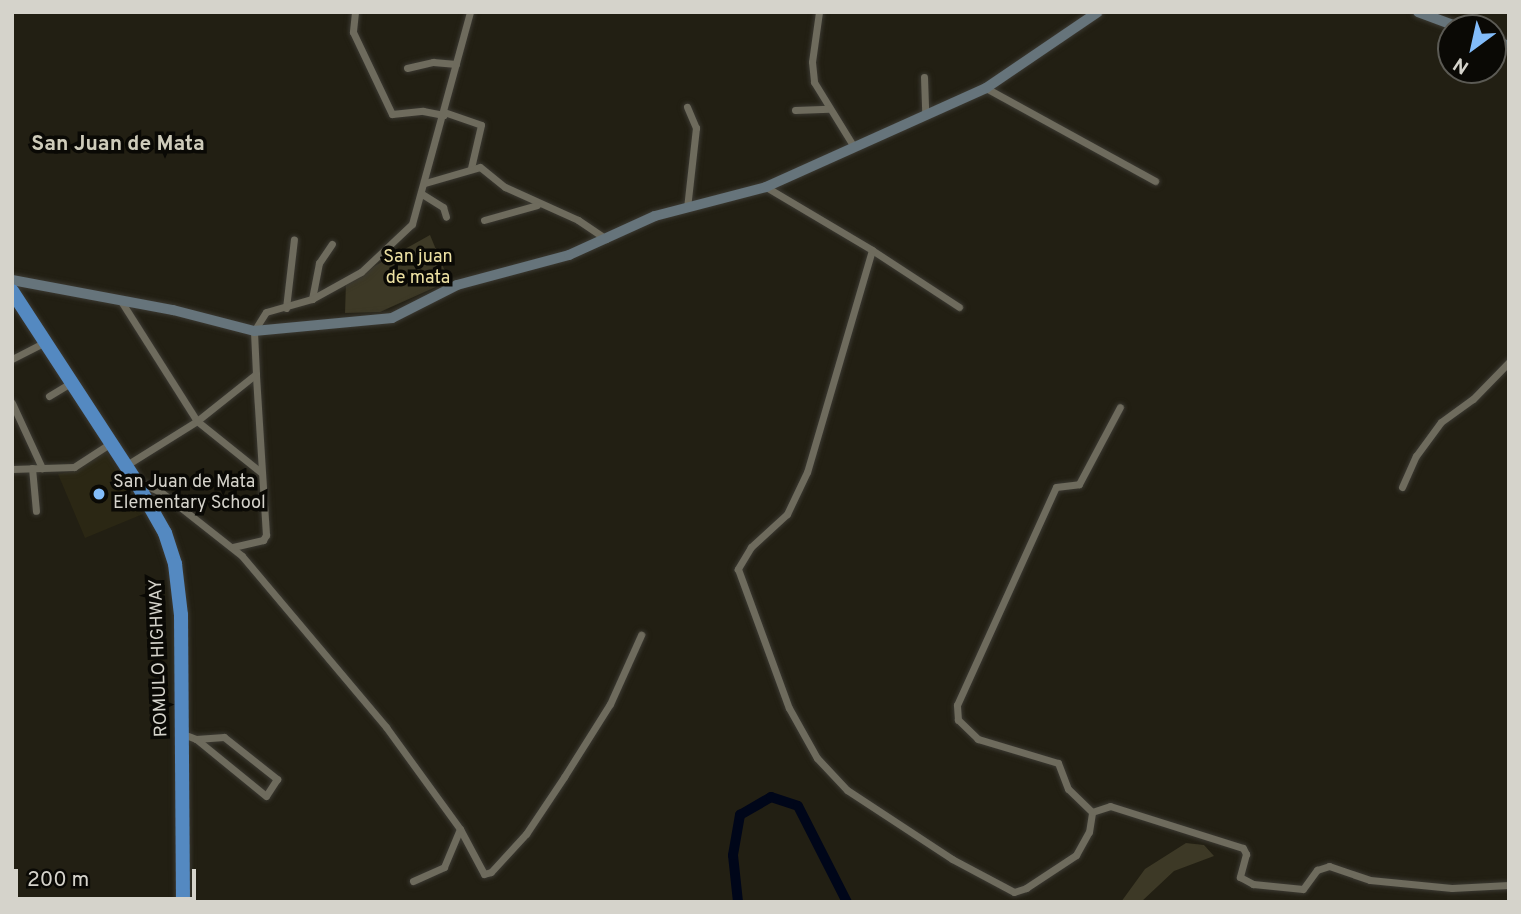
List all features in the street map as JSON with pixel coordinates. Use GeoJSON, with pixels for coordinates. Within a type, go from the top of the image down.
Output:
{"type":"FeatureCollection","features":[{"type":"Feature","properties":{"kind":"highway","name":"ROMULO HIGHWAY"},"geometry":{"type":"LineString","coordinates":[[12,290],[135,480],[166,533],[175,564],[189,736],[183,902]]}},
{"type":"Feature","properties":{"kind":"street"},"geometry":{"type":"LineString","coordinates":[[355,12],[353,32],[391,114],[423,111],[481,125],[471,168]]}},
{"type":"Feature","properties":{"kind":"street"},"geometry":{"type":"LineString","coordinates":[[233,547],[263,540],[266,535],[254,331],[266,312],[312,299],[380,258],[412,224],[471,12]]}},
{"type":"Feature","properties":{"kind":"street"},"geometry":{"type":"LineString","coordinates":[[819,12],[812,72],[853,147]]}},
{"type":"Feature","properties":{"kind":"street"},"geometry":{"type":"LineString","coordinates":[[12,280],[254,331],[392,318],[457,285],[569,255],[655,216],[766,187],[986,88],[1098,12]]}},
{"type":"Feature","properties":{"kind":"street"},"geometry":{"type":"LineString","coordinates":[[1418,12],[1437,15]]}},
{"type":"Feature","properties":{"kind":"street"},"geometry":{"type":"LineString","coordinates":[[407,68],[433,62],[456,64]]}},
{"type":"Feature","properties":{"kind":"street"},"geometry":{"type":"LineString","coordinates":[[924,78],[925,115]]}},
{"type":"Feature","properties":{"kind":"street"},"geometry":{"type":"LineString","coordinates":[[986,88],[1155,181]]}},
{"type":"Feature","properties":{"kind":"street"},"geometry":{"type":"LineString","coordinates":[[687,107],[696,128],[687,208]]}},
{"type":"Feature","properties":{"kind":"street"},"geometry":{"type":"LineString","coordinates":[[795,110],[830,109]]}},
{"type":"Feature","properties":{"kind":"street"},"geometry":{"type":"LineString","coordinates":[[425,183],[471,168],[483,168],[537,205],[578,220],[607,239]]}},
{"type":"Feature","properties":{"kind":"street"},"geometry":{"type":"LineString","coordinates":[[766,187],[872,250],[959,307]]}},
{"type":"Feature","properties":{"kind":"street"},"geometry":{"type":"LineString","coordinates":[[422,194],[443,207],[446,217]]}},
{"type":"Feature","properties":{"kind":"street"},"geometry":{"type":"LineString","coordinates":[[484,220],[537,205]]}},
{"type":"Feature","properties":{"kind":"street"},"geometry":{"type":"LineString","coordinates":[[286,308],[294,239]]}},
{"type":"Feature","properties":{"kind":"street"},"geometry":{"type":"LineString","coordinates":[[312,299],[319,263],[332,244]]}},
{"type":"Feature","properties":{"kind":"street"},"geometry":{"type":"LineString","coordinates":[[872,250],[807,472],[787,514],[742,557],[741,585],[807,741],[829,772],[860,800],[1014,892],[1026,888],[1076,855],[1089,832],[1092,812],[1099,806],[1123,808],[1242,848],[1246,854],[1240,877],[1253,884],[1303,889],[1317,870],[1329,866],[1370,880],[1452,888],[1509,885]]}},
{"type":"Feature","properties":{"kind":"street"},"geometry":{"type":"LineString","coordinates":[[121,301],[197,421],[262,473]]}},
{"type":"Feature","properties":{"kind":"street"},"geometry":{"type":"LineString","coordinates":[[12,359],[46,342]]}},
{"type":"Feature","properties":{"kind":"street"},"geometry":{"type":"LineString","coordinates":[[1402,488],[1416,457],[1441,422],[1473,398],[1509,362]]}},
{"type":"Feature","properties":{"kind":"street"},"geometry":{"type":"LineString","coordinates":[[125,466],[197,421],[256,374]]}},
{"type":"Feature","properties":{"kind":"street"},"geometry":{"type":"LineString","coordinates":[[50,396],[72,382]]}},
{"type":"Feature","properties":{"kind":"street"},"geometry":{"type":"LineString","coordinates":[[12,403],[42,468]]}},
{"type":"Feature","properties":{"kind":"street"},"geometry":{"type":"LineString","coordinates":[[1092,812],[1068,789],[1058,763],[978,739],[958,720],[957,705],[1056,486],[1079,484],[1120,407]]}},
{"type":"Feature","properties":{"kind":"street"},"geometry":{"type":"LineString","coordinates":[[12,469],[79,466],[111,443]]}},
{"type":"Feature","properties":{"kind":"street"},"geometry":{"type":"LineString","coordinates":[[32,468],[36,511]]}},
{"type":"Feature","properties":{"kind":"street"},"geometry":{"type":"LineString","coordinates":[[135,480],[162,492],[233,547],[386,727],[460,829],[477,867],[484,874],[491,872],[526,834],[597,725],[641,635]]}},
{"type":"Feature","properties":{"kind":"street"},"geometry":{"type":"LineString","coordinates":[[216,734],[280,776],[266,796],[207,747],[189,736],[216,734]]}},
{"type":"Feature","properties":{"kind":"street"},"geometry":{"type":"LineString","coordinates":[[207,747],[216,734]]}},
{"type":"Feature","properties":{"kind":"street"},"geometry":{"type":"LineString","coordinates":[[413,881],[444,867],[460,829]]}},
{"type":"Feature","properties":{"kind":"shaded area","name":"San Juan de Mata Elementary School"},"geometry":{"type":"Polygon","coordinates":[[[105,449],[143,514],[85,538],[58,474],[74,471],[105,449]]]}},
{"type":"Feature","properties":{"kind":"green space","name":"San juan de mata"},"geometry":{"type":"Polygon","coordinates":[[[430,235],[449,281],[380,312],[345,313],[346,282],[430,235]]]}},
{"type":"Feature","properties":{"kind":"green space"},"geometry":{"type":"Polygon","coordinates":[[[1186,843],[1204,845],[1214,856],[1174,871],[1141,902],[1121,902],[1145,869],[1186,843]]]}},
{"type":"Feature","properties":{"kind":"waterway"},"geometry":{"type":"LineString","coordinates":[[738,902],[733,855],[740,815],[771,797],[798,806],[847,902]]}},
{"type":"Feature","properties":{"kind":"place","name":"San Juan de Mata Elementary School"},"geometry":{"type":"Point","coordinates":[99,494]}},
{"type":"Feature","properties":{"kind":"district","name":"San Juan de Mata"},"geometry":{"type":"Point","coordinates":[118,145]}}]}
